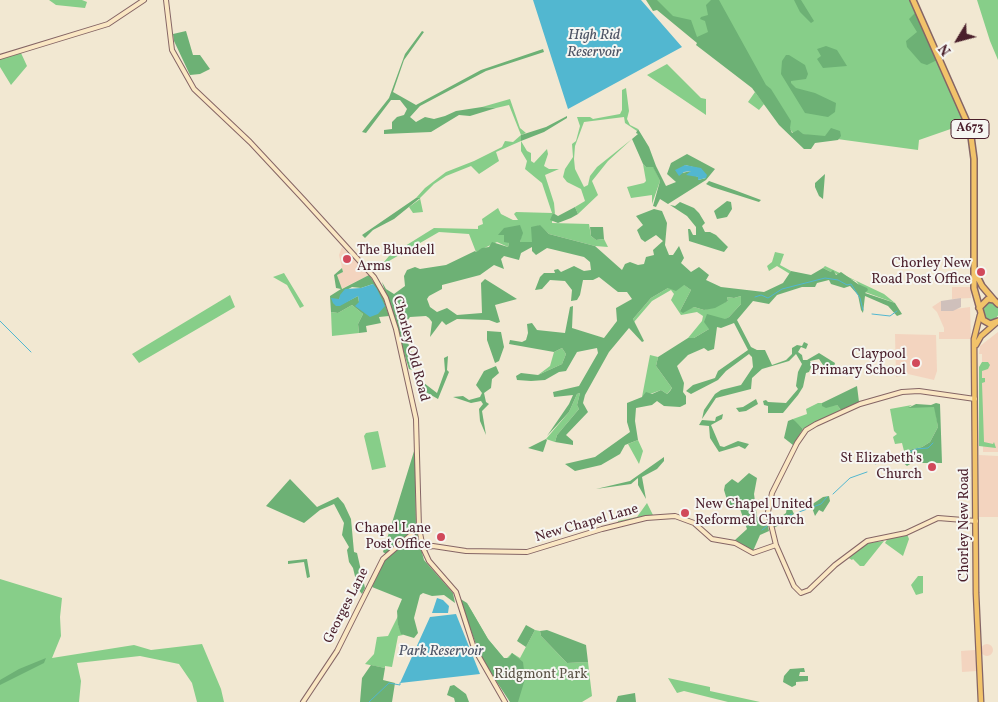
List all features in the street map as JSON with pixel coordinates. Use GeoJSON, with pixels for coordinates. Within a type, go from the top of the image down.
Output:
{"type":"FeatureCollection","features":[{"type":"Feature","properties":{"kind":"highway","name":"A673"},"geometry":{"type":"LineString","coordinates":[[913,0],[962,108],[972,139],[974,270],[975,290],[980,315]]}},
{"type":"Feature","properties":{"kind":"highway","name":"A673"},"geometry":{"type":"LineString","coordinates":[[974,270],[981,284],[997,302]]}},
{"type":"Feature","properties":{"kind":"highway"},"geometry":{"type":"LineString","coordinates":[[975,290],[981,284]]}},
{"type":"Feature","properties":{"kind":"highway","name":"A673"},"geometry":{"type":"LineString","coordinates":[[979,308],[985,301],[997,302]]}},
{"type":"Feature","properties":{"kind":"highway"},"geometry":{"type":"LineString","coordinates":[[980,315],[987,324],[997,322]]}},
{"type":"Feature","properties":{"kind":"main road","name":"Chorley New Road"},"geometry":{"type":"LineString","coordinates":[[980,315],[974,339],[977,626],[981,702]]}},
{"type":"Feature","properties":{"kind":"main road"},"geometry":{"type":"LineString","coordinates":[[975,347],[980,337],[997,322]]}},
{"type":"Feature","properties":{"kind":"street"},"geometry":{"type":"LineString","coordinates":[[0,57],[108,24],[144,0]]}},
{"type":"Feature","properties":{"kind":"street","name":"Chorley Old Road"},"geometry":{"type":"LineString","coordinates":[[166,0],[172,50],[194,89],[250,142],[301,197],[374,278],[386,298],[396,329],[416,419],[419,528],[423,548],[429,561],[456,592],[474,648],[505,702]]}},
{"type":"Feature","properties":{"kind":"street"},"geometry":{"type":"LineString","coordinates":[[975,399],[914,391],[892,394],[842,412],[806,430],[797,443],[770,499],[768,520],[776,545],[796,589],[804,593],[845,556],[867,541],[906,533],[938,518],[976,521]]}},
{"type":"Feature","properties":{"kind":"street","name":"New Chapel Lane"},"geometry":{"type":"LineString","coordinates":[[423,548],[433,546],[466,551],[527,552],[602,529],[646,518],[675,516],[694,523],[712,539],[733,542],[753,553],[776,545]]}},
{"type":"Feature","properties":{"kind":"street","name":"Georges Lane"},"geometry":{"type":"LineString","coordinates":[[303,702],[337,652],[385,556],[419,528]]}},
{"type":"Feature","properties":{"kind":"shaded area"},"geometry":{"type":"Polygon","coordinates":[[[342,247],[369,275],[341,289],[337,275],[343,272],[339,255],[342,247]]]}},
{"type":"Feature","properties":{"kind":"shaded area"},"geometry":{"type":"Polygon","coordinates":[[[952,287],[971,287],[971,298],[952,299],[952,287]]]}},
{"type":"Feature","properties":{"kind":"shaded area"},"geometry":{"type":"Polygon","coordinates":[[[961,298],[961,307],[953,311],[941,311],[941,301],[961,298]]]}},
{"type":"Feature","properties":{"kind":"shaded area"},"geometry":{"type":"Polygon","coordinates":[[[941,301],[941,311],[970,307],[971,339],[939,339],[939,332],[944,332],[944,328],[937,312],[932,307],[941,301]]]}},
{"type":"Feature","properties":{"kind":"shaded area"},"geometry":{"type":"Polygon","coordinates":[[[998,332],[998,452],[983,452],[983,445],[980,444],[980,367],[982,367],[982,354],[979,354],[980,346],[998,332]]]}},
{"type":"Feature","properties":{"kind":"shaded area","name":"Claypool Primary School"},"geometry":{"type":"Polygon","coordinates":[[[895,334],[936,335],[937,371],[934,380],[908,374],[896,377],[895,334]]]}},
{"type":"Feature","properties":{"kind":"shaded area"},"geometry":{"type":"Polygon","coordinates":[[[979,455],[998,456],[998,517],[979,517],[979,455]]]}},
{"type":"Feature","properties":{"kind":"shaded area"},"geometry":{"type":"Polygon","coordinates":[[[989,644],[992,645],[992,655],[985,656],[982,655],[981,648],[982,645],[989,644]]]}},
{"type":"Feature","properties":{"kind":"shaded area"},"geometry":{"type":"Polygon","coordinates":[[[975,650],[977,671],[962,672],[961,651],[975,650]]]}},
{"type":"Feature","properties":{"kind":"green space"},"geometry":{"type":"Polygon","coordinates":[[[49,0],[82,0],[87,2],[85,8],[56,5],[49,0]]]}},
{"type":"Feature","properties":{"kind":"green space"},"geometry":{"type":"Polygon","coordinates":[[[646,0],[657,0],[673,16],[691,20],[697,37],[708,32],[705,21],[700,19],[708,15],[706,5],[711,0],[719,0],[766,85],[771,89],[791,121],[790,128],[792,133],[798,130],[803,134],[825,136],[831,128],[840,131],[841,136],[838,140],[815,143],[811,149],[804,149],[779,125],[752,88],[696,45],[697,43],[657,10],[653,11],[646,0]]]}},
{"type":"Feature","properties":{"kind":"green space"},"geometry":{"type":"Polygon","coordinates":[[[651,0],[910,0],[965,124],[919,140],[918,150],[793,133],[752,78],[695,39],[651,0]]]}},
{"type":"Feature","properties":{"kind":"green space"},"geometry":{"type":"Polygon","coordinates":[[[794,0],[801,0],[814,21],[811,23],[800,12],[794,0]]]}},
{"type":"Feature","properties":{"kind":"green space"},"geometry":{"type":"Polygon","coordinates":[[[977,0],[998,0],[998,60],[990,41],[977,0]]]}},
{"type":"Feature","properties":{"kind":"green space"},"geometry":{"type":"Polygon","coordinates":[[[915,13],[937,60],[927,65],[921,63],[907,47],[906,41],[917,32],[909,19],[915,13]]]}},
{"type":"Feature","properties":{"kind":"green space"},"geometry":{"type":"Polygon","coordinates":[[[186,31],[193,55],[200,55],[210,69],[200,74],[190,75],[174,41],[173,34],[186,31]]]}},
{"type":"Feature","properties":{"kind":"green space"},"geometry":{"type":"Polygon","coordinates":[[[422,31],[424,32],[404,60],[393,92],[416,105],[481,70],[543,49],[544,52],[486,71],[420,106],[410,117],[416,122],[425,117],[434,119],[456,111],[482,107],[496,108],[470,116],[459,115],[431,132],[384,134],[384,130],[392,129],[392,122],[397,117],[404,115],[407,109],[400,100],[391,100],[366,133],[362,132],[389,98],[405,54],[422,31]]]}},
{"type":"Feature","properties":{"kind":"green space"},"geometry":{"type":"Polygon","coordinates":[[[826,46],[837,50],[847,66],[823,68],[817,59],[821,56],[817,49],[826,46]]]}},
{"type":"Feature","properties":{"kind":"green space"},"geometry":{"type":"Polygon","coordinates":[[[21,53],[27,66],[11,85],[0,67],[0,59],[21,53]]]}},
{"type":"Feature","properties":{"kind":"green space"},"geometry":{"type":"Polygon","coordinates":[[[786,55],[805,65],[808,74],[806,79],[791,81],[791,83],[796,88],[815,93],[836,103],[835,112],[828,117],[805,113],[781,74],[782,61],[786,55]]]}},
{"type":"Feature","properties":{"kind":"green space"},"geometry":{"type":"Polygon","coordinates":[[[667,64],[701,98],[706,99],[706,115],[647,75],[667,64]]]}},
{"type":"Feature","properties":{"kind":"green space"},"geometry":{"type":"Polygon","coordinates":[[[626,88],[629,111],[627,119],[630,125],[638,129],[637,131],[625,123],[624,117],[584,122],[575,146],[574,159],[575,169],[584,187],[588,185],[590,176],[597,167],[632,139],[608,161],[592,181],[598,195],[578,214],[575,207],[585,201],[581,189],[567,182],[563,177],[565,169],[573,157],[572,144],[576,141],[580,126],[577,117],[590,117],[593,119],[620,114],[622,110],[622,90],[626,88]]]}},
{"type":"Feature","properties":{"kind":"green space"},"geometry":{"type":"Polygon","coordinates":[[[755,92],[764,104],[759,110],[748,102],[755,92]]]}},
{"type":"Feature","properties":{"kind":"green space"},"geometry":{"type":"Polygon","coordinates":[[[510,99],[520,128],[526,133],[521,135],[509,105],[496,108],[482,107],[510,99]]]}},
{"type":"Feature","properties":{"kind":"green space"},"geometry":{"type":"Polygon","coordinates":[[[567,116],[567,118],[544,132],[521,141],[521,135],[546,127],[567,116]]]}},
{"type":"Feature","properties":{"kind":"green space"},"geometry":{"type":"Polygon","coordinates":[[[638,129],[649,147],[666,186],[676,182],[667,174],[671,163],[687,154],[715,169],[706,180],[668,204],[660,199],[656,207],[653,206],[660,181],[653,167],[646,167],[643,164],[632,139],[638,134],[636,133],[638,129]],[[685,165],[682,173],[691,171],[690,173],[698,177],[698,180],[706,178],[701,169],[685,165]]]}},
{"type":"Feature","properties":{"kind":"green space"},"geometry":{"type":"Polygon","coordinates":[[[521,135],[521,141],[496,152],[499,161],[479,174],[471,166],[446,176],[434,184],[420,198],[423,212],[413,213],[409,207],[420,199],[416,198],[425,188],[446,172],[502,147],[505,141],[513,142],[521,135]]]}},
{"type":"Feature","properties":{"kind":"green space"},"geometry":{"type":"Polygon","coordinates":[[[521,141],[527,151],[531,153],[531,161],[534,163],[547,149],[548,154],[544,166],[549,169],[559,169],[545,175],[554,203],[555,214],[553,213],[552,223],[589,224],[591,236],[596,240],[604,239],[608,247],[595,246],[549,234],[539,225],[532,242],[520,242],[522,233],[499,235],[504,235],[509,243],[508,247],[497,242],[476,252],[469,234],[439,232],[389,261],[390,264],[384,262],[389,256],[434,228],[478,229],[478,226],[483,224],[482,219],[498,208],[501,214],[513,220],[518,220],[514,214],[516,212],[552,213],[542,183],[525,169],[527,161],[521,151],[521,141]]]}},
{"type":"Feature","properties":{"kind":"green space"},"geometry":{"type":"Polygon","coordinates":[[[643,164],[646,167],[653,166],[660,181],[652,204],[652,195],[631,198],[627,187],[646,181],[643,164]]]}},
{"type":"Feature","properties":{"kind":"green space"},"geometry":{"type":"Polygon","coordinates":[[[825,174],[823,199],[819,196],[815,183],[825,174]]]}},
{"type":"Feature","properties":{"kind":"green space"},"geometry":{"type":"Polygon","coordinates":[[[709,181],[761,200],[759,202],[712,187],[706,184],[709,181]]]}},
{"type":"Feature","properties":{"kind":"green space"},"geometry":{"type":"Polygon","coordinates":[[[416,198],[420,198],[394,219],[373,230],[365,238],[362,235],[416,198]]]}},
{"type":"Feature","properties":{"kind":"green space"},"geometry":{"type":"Polygon","coordinates":[[[727,201],[731,202],[732,209],[727,217],[717,219],[714,211],[727,201]]]}},
{"type":"Feature","properties":{"kind":"green space"},"geometry":{"type":"Polygon","coordinates":[[[680,202],[694,208],[699,213],[705,223],[702,226],[705,232],[716,235],[728,247],[724,252],[689,241],[688,229],[690,229],[693,235],[696,235],[696,227],[687,216],[670,205],[675,206],[680,202]]]}},
{"type":"Feature","properties":{"kind":"green space"},"geometry":{"type":"Polygon","coordinates":[[[575,207],[578,214],[571,218],[558,223],[550,220],[553,213],[558,216],[575,207]]]}},
{"type":"Feature","properties":{"kind":"green space"},"geometry":{"type":"Polygon","coordinates":[[[654,209],[662,211],[667,223],[665,245],[669,255],[673,255],[679,246],[684,258],[681,263],[691,272],[699,267],[709,275],[706,280],[721,287],[764,292],[783,283],[791,271],[811,275],[823,268],[831,272],[833,270],[836,275],[841,272],[867,288],[868,290],[865,293],[895,303],[902,314],[897,316],[888,306],[865,296],[863,313],[858,295],[850,286],[844,288],[831,284],[829,280],[817,283],[815,287],[802,287],[777,295],[769,304],[753,301],[737,320],[751,347],[757,350],[765,350],[772,365],[786,360],[792,354],[792,348],[797,345],[802,346],[804,342],[808,344],[806,349],[801,347],[798,352],[802,355],[803,360],[807,360],[819,353],[835,363],[833,370],[829,374],[819,359],[810,361],[812,365],[809,372],[806,373],[803,387],[798,395],[783,413],[768,413],[768,406],[764,405],[763,401],[786,403],[798,389],[796,386],[798,372],[802,364],[796,354],[789,361],[762,369],[752,378],[751,389],[716,398],[702,419],[704,410],[715,394],[721,390],[741,385],[753,367],[752,357],[749,354],[726,371],[718,380],[691,394],[686,391],[693,385],[715,378],[718,371],[748,350],[734,323],[721,328],[717,327],[714,349],[708,351],[704,348],[688,355],[677,366],[684,383],[683,392],[686,396],[686,404],[680,407],[664,406],[657,401],[652,405],[636,408],[635,421],[638,440],[625,445],[620,454],[601,465],[575,471],[565,464],[595,457],[630,432],[627,422],[627,403],[642,397],[646,392],[652,394],[661,390],[667,394],[670,391],[672,388],[656,366],[658,357],[688,338],[694,338],[709,329],[704,322],[707,314],[725,319],[729,317],[741,304],[741,296],[727,297],[728,301],[715,308],[704,310],[694,307],[683,313],[680,311],[691,290],[684,285],[676,291],[668,288],[651,298],[633,319],[644,341],[642,342],[629,328],[609,352],[585,395],[583,403],[588,412],[566,435],[573,441],[573,445],[555,442],[557,435],[579,409],[577,405],[580,393],[577,394],[569,412],[547,436],[573,395],[554,397],[553,392],[579,386],[598,353],[597,348],[577,352],[566,371],[559,372],[545,380],[531,381],[517,380],[516,376],[521,373],[538,375],[562,364],[566,354],[562,348],[554,352],[509,344],[510,340],[522,342],[526,340],[528,333],[527,324],[532,323],[537,330],[565,333],[570,307],[573,306],[572,328],[604,338],[617,321],[616,308],[632,299],[627,292],[618,292],[599,277],[593,280],[583,280],[577,300],[571,301],[572,290],[565,281],[550,280],[542,289],[535,290],[540,277],[544,273],[555,273],[554,270],[558,269],[561,272],[574,266],[584,271],[591,270],[590,262],[584,257],[547,248],[536,255],[532,251],[532,247],[521,253],[519,260],[504,256],[501,259],[504,269],[494,265],[480,275],[442,285],[442,289],[427,299],[430,307],[437,312],[447,308],[457,315],[482,313],[481,283],[485,279],[517,299],[495,305],[500,322],[457,319],[446,325],[442,321],[430,337],[432,322],[429,318],[426,316],[410,317],[404,325],[409,346],[414,358],[419,362],[413,362],[412,370],[409,369],[382,282],[386,289],[394,294],[405,286],[404,276],[407,270],[415,267],[420,269],[446,265],[482,248],[489,247],[492,242],[508,247],[509,243],[504,242],[504,235],[498,235],[504,228],[520,225],[523,233],[520,242],[532,242],[531,227],[540,225],[549,234],[595,246],[622,270],[625,264],[630,262],[638,265],[644,264],[646,257],[654,255],[653,250],[663,241],[656,235],[645,242],[641,239],[637,230],[643,225],[636,216],[654,209]]]}},
{"type":"Feature","properties":{"kind":"green space"},"geometry":{"type":"Polygon","coordinates":[[[590,227],[603,227],[604,239],[596,240],[591,236],[590,227]]]}},
{"type":"Feature","properties":{"kind":"green space"},"geometry":{"type":"Polygon","coordinates":[[[775,252],[784,254],[780,265],[791,271],[790,274],[777,266],[769,271],[767,266],[772,262],[775,252]]]}},
{"type":"Feature","properties":{"kind":"green space"},"geometry":{"type":"Polygon","coordinates":[[[825,266],[884,294],[895,303],[865,292],[856,281],[823,268],[825,266]]]}},
{"type":"Feature","properties":{"kind":"green space"},"geometry":{"type":"Polygon","coordinates":[[[342,268],[343,272],[337,275],[342,289],[369,275],[382,294],[389,316],[379,317],[381,323],[366,326],[367,332],[359,333],[358,324],[363,314],[352,305],[338,313],[331,312],[330,296],[341,289],[336,288],[334,275],[342,268]],[[373,284],[361,288],[352,287],[345,291],[339,299],[333,300],[333,303],[342,304],[358,296],[359,302],[378,312],[373,284]]]}},
{"type":"Feature","properties":{"kind":"green space"},"geometry":{"type":"Polygon","coordinates":[[[284,273],[304,306],[300,308],[287,285],[273,277],[284,273]]]}},
{"type":"Feature","properties":{"kind":"green space"},"geometry":{"type":"Polygon","coordinates":[[[683,284],[691,290],[680,311],[694,307],[704,310],[728,301],[727,297],[741,296],[741,304],[729,317],[694,338],[688,338],[702,321],[703,316],[697,312],[681,315],[671,300],[674,294],[671,290],[652,301],[634,322],[633,319],[651,298],[668,288],[683,284]]]}},
{"type":"Feature","properties":{"kind":"green space"},"geometry":{"type":"Polygon","coordinates":[[[230,295],[235,307],[139,363],[132,354],[230,295]]]}},
{"type":"Feature","properties":{"kind":"green space"},"geometry":{"type":"Polygon","coordinates":[[[990,302],[996,305],[999,311],[996,317],[990,320],[984,317],[981,311],[984,305],[990,302]]]}},
{"type":"Feature","properties":{"kind":"green space"},"geometry":{"type":"Polygon","coordinates":[[[352,305],[363,314],[358,324],[359,333],[332,336],[331,312],[338,313],[352,305]]]}},
{"type":"Feature","properties":{"kind":"green space"},"geometry":{"type":"Polygon","coordinates":[[[487,331],[501,332],[504,347],[499,361],[495,363],[487,340],[487,331]]]}},
{"type":"Feature","properties":{"kind":"green space"},"geometry":{"type":"Polygon","coordinates":[[[562,348],[566,354],[562,364],[538,375],[550,366],[554,352],[562,348]]]}},
{"type":"Feature","properties":{"kind":"green space"},"geometry":{"type":"Polygon","coordinates":[[[650,355],[658,357],[656,366],[672,388],[667,394],[661,390],[642,397],[650,355]]]}},
{"type":"Feature","properties":{"kind":"green space"},"geometry":{"type":"Polygon","coordinates":[[[448,356],[447,370],[449,372],[438,399],[417,387],[416,383],[420,371],[424,383],[437,393],[445,371],[444,358],[448,356]]]}},
{"type":"Feature","properties":{"kind":"green space"},"geometry":{"type":"Polygon","coordinates":[[[982,362],[988,362],[990,365],[988,369],[982,371],[982,378],[985,378],[985,382],[982,383],[984,442],[993,444],[994,442],[996,448],[979,446],[979,367],[982,362]]]}},
{"type":"Feature","properties":{"kind":"green space"},"geometry":{"type":"Polygon","coordinates":[[[496,366],[499,373],[492,379],[491,388],[484,393],[486,402],[489,404],[482,411],[486,435],[480,421],[479,409],[483,404],[481,401],[471,403],[453,397],[463,396],[469,400],[480,397],[482,393],[476,385],[484,371],[496,366]]]}},
{"type":"Feature","properties":{"kind":"green space"},"geometry":{"type":"Polygon","coordinates":[[[857,386],[859,402],[841,410],[837,405],[826,408],[822,406],[822,403],[857,386]]]}},
{"type":"Feature","properties":{"kind":"green space"},"geometry":{"type":"Polygon","coordinates":[[[580,393],[577,405],[579,409],[557,435],[555,442],[546,439],[569,412],[577,394],[580,393]]]}},
{"type":"Feature","properties":{"kind":"green space"},"geometry":{"type":"Polygon","coordinates":[[[756,399],[758,404],[746,411],[739,412],[736,408],[743,407],[756,399]]]}},
{"type":"Feature","properties":{"kind":"green space"},"geometry":{"type":"Polygon","coordinates":[[[822,403],[822,406],[837,405],[841,410],[803,429],[793,419],[807,414],[806,409],[822,403]]]}},
{"type":"Feature","properties":{"kind":"green space"},"geometry":{"type":"Polygon","coordinates":[[[916,404],[931,405],[940,404],[942,463],[921,463],[920,458],[907,466],[898,458],[904,451],[922,447],[930,442],[938,427],[934,407],[908,408],[916,404]]]}},
{"type":"Feature","properties":{"kind":"green space"},"geometry":{"type":"Polygon","coordinates":[[[912,405],[909,407],[935,407],[938,427],[930,442],[922,447],[904,451],[902,443],[895,444],[893,437],[897,434],[894,431],[890,409],[912,405]]]}},
{"type":"Feature","properties":{"kind":"green space"},"geometry":{"type":"Polygon","coordinates":[[[723,414],[722,419],[711,425],[720,446],[724,447],[738,441],[749,444],[745,449],[739,446],[719,452],[710,438],[709,426],[699,425],[702,420],[715,421],[716,417],[723,414]]]}},
{"type":"Feature","properties":{"kind":"green space"},"geometry":{"type":"Polygon","coordinates":[[[793,419],[803,429],[793,445],[784,438],[788,421],[793,419]]]}},
{"type":"Feature","properties":{"kind":"green space"},"geometry":{"type":"Polygon","coordinates":[[[378,431],[386,467],[372,470],[364,436],[366,433],[378,431]]]}},
{"type":"Feature","properties":{"kind":"green space"},"geometry":{"type":"Polygon","coordinates":[[[546,439],[543,452],[528,448],[546,439]]]}},
{"type":"Feature","properties":{"kind":"green space"},"geometry":{"type":"Polygon","coordinates":[[[638,440],[643,451],[639,464],[628,444],[638,440]]]}},
{"type":"Feature","properties":{"kind":"green space"},"geometry":{"type":"Polygon","coordinates":[[[415,448],[416,529],[386,554],[383,552],[415,448]]]}},
{"type":"Feature","properties":{"kind":"green space"},"geometry":{"type":"Polygon","coordinates":[[[664,457],[664,461],[657,469],[642,477],[646,499],[638,485],[638,478],[631,484],[596,489],[630,481],[664,457]]]}},
{"type":"Feature","properties":{"kind":"green space"},"geometry":{"type":"Polygon","coordinates":[[[749,473],[757,478],[754,494],[757,517],[761,517],[761,523],[767,522],[769,531],[760,535],[753,551],[735,540],[747,529],[739,506],[730,510],[724,490],[725,485],[732,479],[738,483],[749,473]]]}},
{"type":"Feature","properties":{"kind":"green space"},"geometry":{"type":"Polygon","coordinates":[[[290,479],[317,507],[338,497],[344,504],[351,519],[354,552],[357,553],[365,588],[362,594],[358,589],[353,568],[349,562],[347,550],[349,547],[342,535],[344,523],[334,504],[320,510],[304,523],[266,506],[290,479]]]}},
{"type":"Feature","properties":{"kind":"green space"},"geometry":{"type":"Polygon","coordinates":[[[829,496],[830,501],[823,512],[819,510],[815,516],[811,505],[823,497],[829,496]]]}},
{"type":"Feature","properties":{"kind":"green space"},"geometry":{"type":"Polygon","coordinates":[[[788,501],[794,514],[785,520],[784,523],[773,528],[770,519],[779,518],[786,513],[788,501]]]}},
{"type":"Feature","properties":{"kind":"green space"},"geometry":{"type":"Polygon","coordinates":[[[647,503],[654,517],[618,524],[618,521],[637,517],[647,503]]]}},
{"type":"Feature","properties":{"kind":"green space"},"geometry":{"type":"Polygon","coordinates":[[[417,533],[424,560],[453,593],[455,603],[444,595],[432,596],[423,593],[420,595],[414,618],[418,633],[414,638],[401,634],[398,625],[397,611],[402,599],[372,587],[385,558],[417,533]]]}},
{"type":"Feature","properties":{"kind":"green space"},"geometry":{"type":"Polygon","coordinates":[[[907,534],[909,539],[903,556],[885,543],[888,538],[907,534]]]}},
{"type":"Feature","properties":{"kind":"green space"},"geometry":{"type":"Polygon","coordinates":[[[884,541],[864,566],[860,566],[853,559],[847,557],[867,543],[884,541]]]}},
{"type":"Feature","properties":{"kind":"green space"},"geometry":{"type":"Polygon","coordinates":[[[307,559],[310,577],[307,578],[304,562],[288,564],[288,561],[307,559]]]}},
{"type":"Feature","properties":{"kind":"green space"},"geometry":{"type":"Polygon","coordinates":[[[918,576],[923,576],[923,593],[916,595],[911,585],[918,576]]]}},
{"type":"Feature","properties":{"kind":"green space"},"geometry":{"type":"Polygon","coordinates":[[[0,579],[62,598],[61,636],[52,658],[134,645],[151,650],[202,644],[221,689],[224,702],[197,702],[192,683],[179,664],[140,656],[77,663],[81,681],[79,702],[0,702],[0,579]]]}},
{"type":"Feature","properties":{"kind":"green space"},"geometry":{"type":"Polygon","coordinates":[[[459,598],[467,603],[488,639],[504,658],[509,658],[512,653],[523,662],[525,679],[518,702],[510,702],[481,658],[459,598]]]}},
{"type":"Feature","properties":{"kind":"green space","name":"Ridgmont Park"},"geometry":{"type":"Polygon","coordinates":[[[467,603],[488,639],[505,660],[512,653],[520,658],[535,630],[540,631],[541,636],[567,663],[588,662],[592,696],[582,702],[510,702],[467,603]]]}},
{"type":"Feature","properties":{"kind":"green space"},"geometry":{"type":"Polygon","coordinates":[[[398,616],[398,625],[403,635],[398,636],[392,667],[385,666],[385,668],[365,664],[374,654],[377,637],[388,636],[398,616]]]}},
{"type":"Feature","properties":{"kind":"green space"},"geometry":{"type":"Polygon","coordinates":[[[526,625],[535,630],[526,647],[517,641],[526,625]]]}},
{"type":"Feature","properties":{"kind":"green space"},"geometry":{"type":"Polygon","coordinates":[[[547,630],[586,645],[588,662],[567,663],[541,636],[540,631],[547,630]]]}},
{"type":"Feature","properties":{"kind":"green space"},"geometry":{"type":"Polygon","coordinates":[[[46,658],[44,663],[0,685],[0,680],[19,669],[46,658]]]}},
{"type":"Feature","properties":{"kind":"green space"},"geometry":{"type":"Polygon","coordinates":[[[371,665],[385,668],[383,680],[395,683],[392,702],[360,702],[362,678],[371,665]]]}},
{"type":"Feature","properties":{"kind":"green space"},"geometry":{"type":"Polygon","coordinates":[[[804,668],[805,672],[800,672],[799,676],[808,676],[808,681],[796,682],[796,685],[792,687],[783,682],[784,676],[790,669],[804,668]]]}},
{"type":"Feature","properties":{"kind":"green space"},"geometry":{"type":"Polygon","coordinates":[[[668,678],[710,687],[710,691],[760,702],[728,702],[684,691],[677,693],[668,678]]]}},
{"type":"Feature","properties":{"kind":"green space"},"geometry":{"type":"Polygon","coordinates":[[[454,685],[466,694],[469,702],[455,702],[454,698],[447,695],[450,686],[454,685]]]}},
{"type":"Feature","properties":{"kind":"green space"},"geometry":{"type":"Polygon","coordinates":[[[635,693],[636,702],[616,702],[618,696],[635,693]]]}},
{"type":"Feature","properties":{"kind":"water","name":"High Rid Reservoir"},"geometry":{"type":"Polygon","coordinates":[[[533,0],[641,0],[682,47],[568,109],[533,0]]]}},
{"type":"Feature","properties":{"kind":"water"},"geometry":{"type":"Polygon","coordinates":[[[685,165],[701,168],[707,175],[706,178],[698,180],[698,177],[686,175],[691,171],[684,172],[679,176],[675,170],[685,165]]]}},
{"type":"Feature","properties":{"kind":"water"},"geometry":{"type":"Polygon","coordinates":[[[373,284],[385,306],[378,314],[370,317],[355,306],[359,302],[358,296],[340,306],[336,306],[333,303],[331,298],[339,299],[345,289],[361,288],[373,284]]]}},
{"type":"Feature","properties":{"kind":"water"},"geometry":{"type":"Polygon","coordinates":[[[437,598],[443,600],[449,606],[448,613],[432,613],[437,598]]]}},
{"type":"Feature","properties":{"kind":"water","name":"Park Reservoir"},"geometry":{"type":"Polygon","coordinates":[[[456,614],[480,674],[400,683],[430,617],[456,614]]]}},
{"type":"Feature","properties":{"kind":"waterway"},"geometry":{"type":"LineString","coordinates":[[755,297],[761,295],[768,298],[782,289],[825,278],[838,280],[847,285],[851,284],[860,298],[863,310]]}},
{"type":"Feature","properties":{"kind":"waterway"},"geometry":{"type":"LineString","coordinates":[[872,314],[890,316],[897,311]]}},
{"type":"Feature","properties":{"kind":"waterway"},"geometry":{"type":"LineString","coordinates":[[0,321],[31,352]]}},
{"type":"Feature","properties":{"kind":"waterway"},"geometry":{"type":"LineString","coordinates":[[876,464],[880,457],[898,457],[916,449],[928,448],[933,443]]}},
{"type":"Feature","properties":{"kind":"waterway"},"geometry":{"type":"LineString","coordinates":[[833,494],[850,478],[867,472]]}},
{"type":"Feature","properties":{"kind":"waterway"},"geometry":{"type":"LineString","coordinates":[[799,512],[821,504],[827,497]]}},
{"type":"Feature","properties":{"kind":"waterway"},"geometry":{"type":"LineString","coordinates":[[773,524],[792,514]]}},
{"type":"Feature","properties":{"kind":"waterway"},"geometry":{"type":"LineString","coordinates":[[762,530],[767,526]]}},
{"type":"Feature","properties":{"kind":"waterway"},"geometry":{"type":"LineString","coordinates":[[369,702],[389,683],[400,685],[400,683]]}},
{"type":"Feature","properties":{"kind":"place","name":"The Blundell Arms"},"geometry":{"type":"Point","coordinates":[347,259]}},
{"type":"Feature","properties":{"kind":"place","name":"Chorley New Road Post Office"},"geometry":{"type":"Point","coordinates":[981,272]}},
{"type":"Feature","properties":{"kind":"place","name":"Claypool Primary School"},"geometry":{"type":"Point","coordinates":[916,363]}},
{"type":"Feature","properties":{"kind":"place","name":"St Elizabeth's Church"},"geometry":{"type":"Point","coordinates":[932,467]}},
{"type":"Feature","properties":{"kind":"place","name":"New Chapel United Reformed Church"},"geometry":{"type":"Point","coordinates":[685,513]}},
{"type":"Feature","properties":{"kind":"place","name":"Chapel Lane Post Office"},"geometry":{"type":"Point","coordinates":[441,537]}}]}
